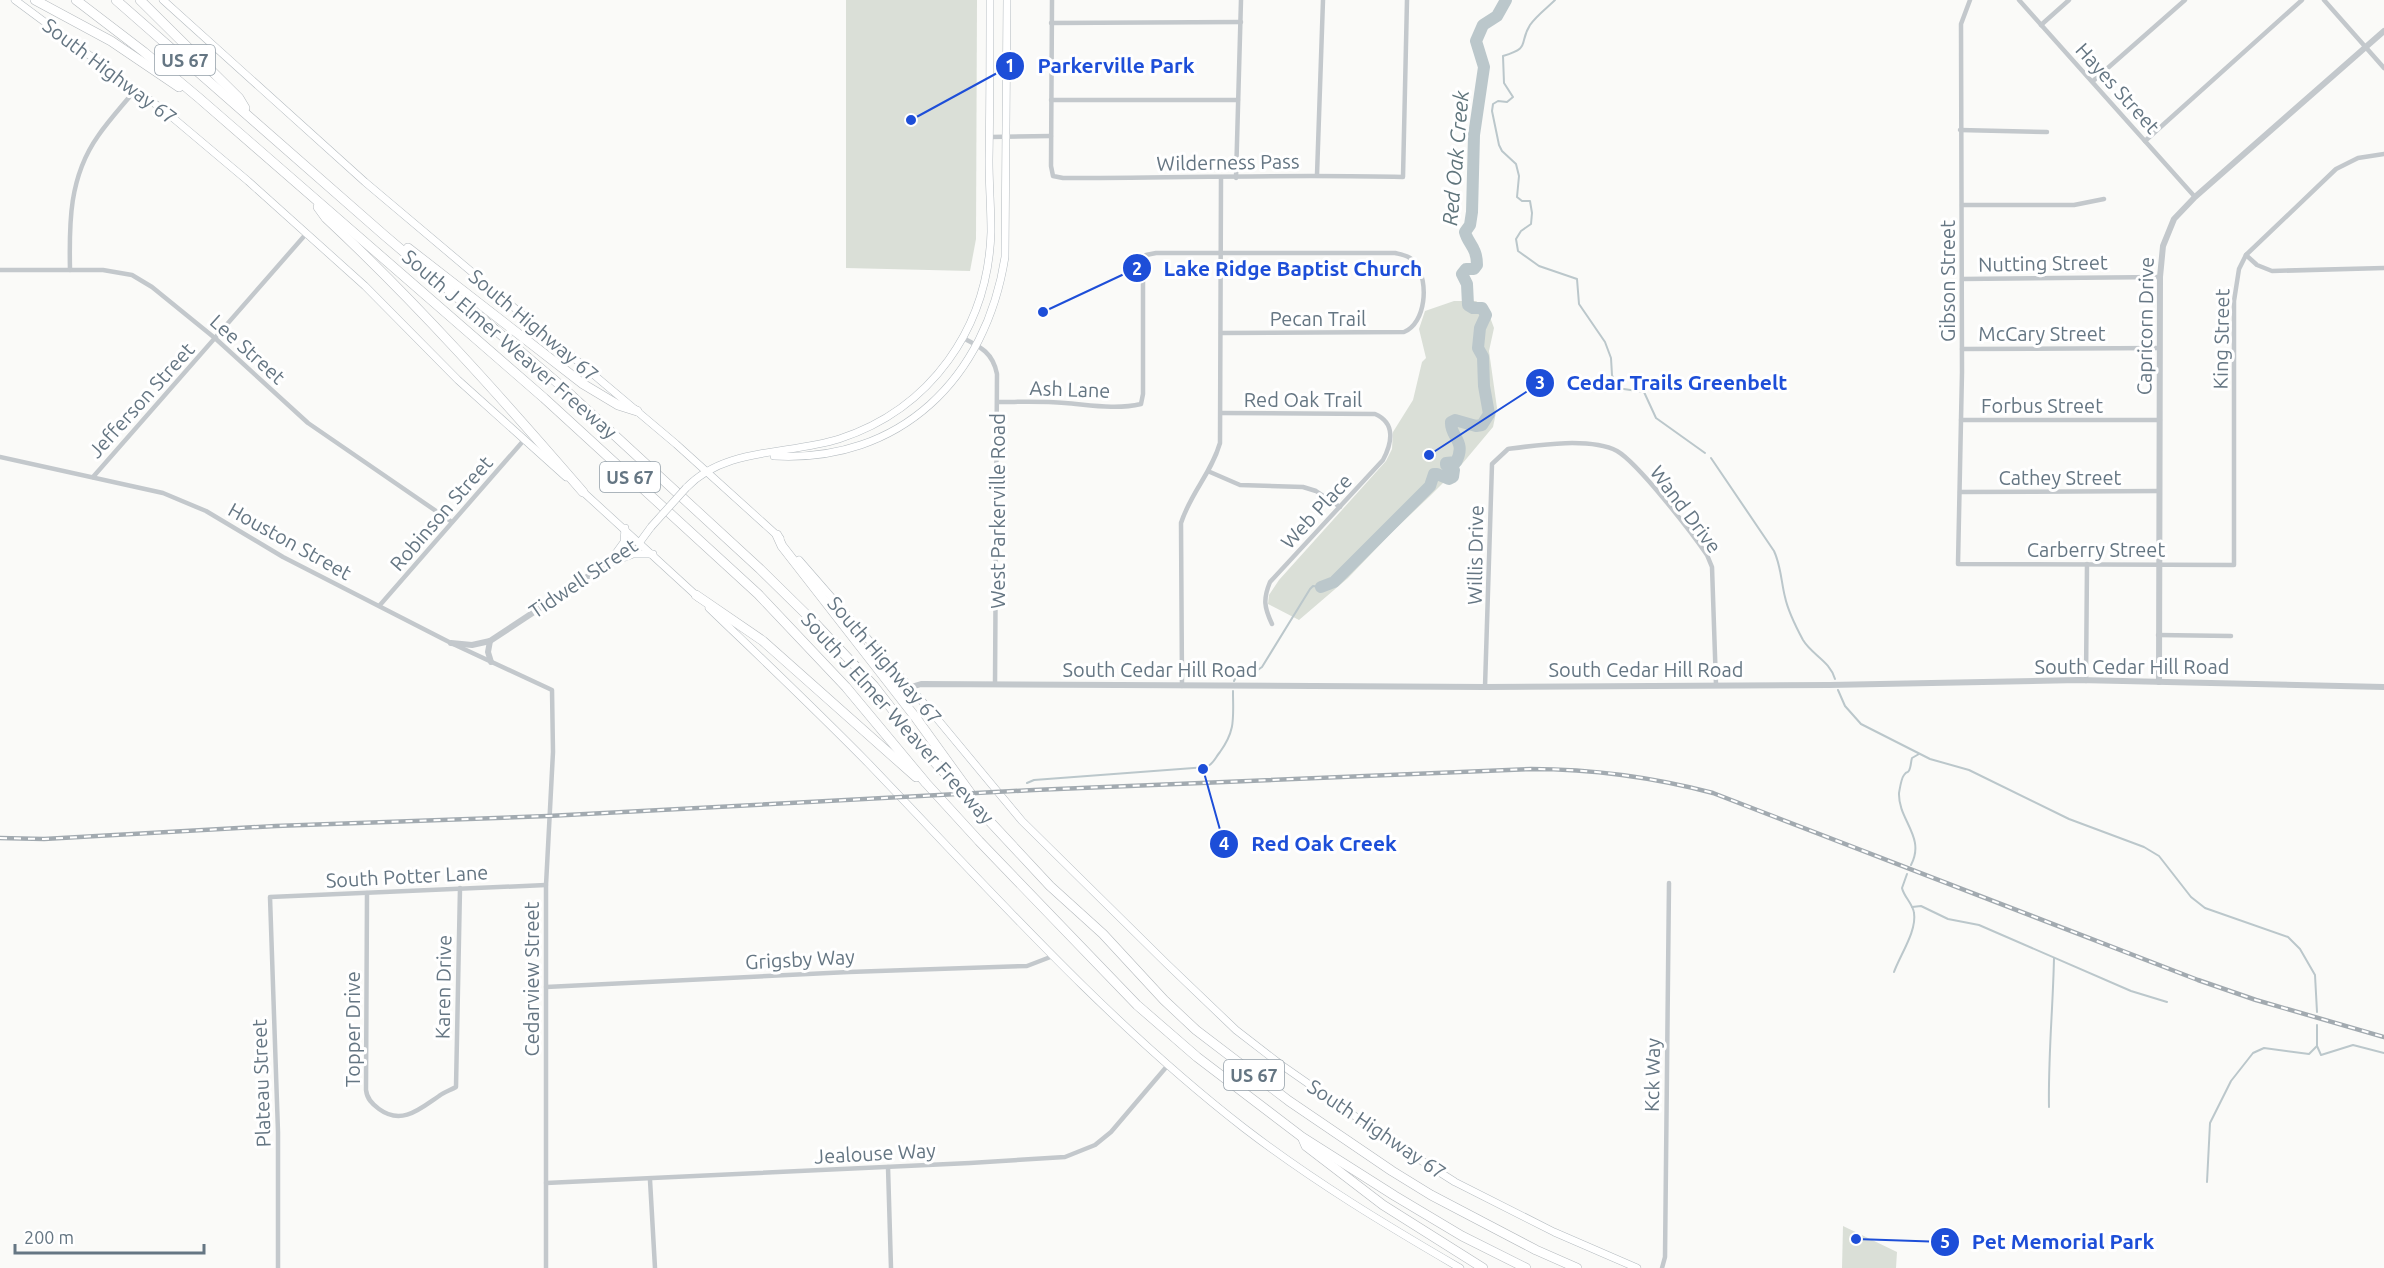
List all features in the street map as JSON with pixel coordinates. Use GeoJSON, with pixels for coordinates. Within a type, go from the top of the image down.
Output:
{"type":"FeatureCollection","features":[{"type":"Feature","properties":{"kind":"highway"},"geometry":{"type":"LineString","coordinates":[[35,0],[111,41],[168,81],[199,98]]}},
{"type":"Feature","properties":{"kind":"highway","name":"South J Elmer Weaver Freeway"},"geometry":{"type":"LineString","coordinates":[[76,0],[199,98],[544,398],[758,594],[846,687],[926,783],[1137,1005],[1197,1057],[1302,1137],[1462,1236],[1526,1268]]}},
{"type":"Feature","properties":{"kind":"highway","name":"South J Elmer Weaver Freeway"},"geometry":{"type":"LineString","coordinates":[[116,0],[384,235],[560,385],[759,569],[815,623],[874,686],[927,754],[1050,886],[1103,934],[1164,1000],[1196,1030],[1353,1146],[1431,1195],[1536,1250],[1577,1268]]}},
{"type":"Feature","properties":{"kind":"highway"},"geometry":{"type":"LineString","coordinates":[[140,0],[239,98],[253,120]]}},
{"type":"Feature","properties":{"kind":"highway"},"geometry":{"type":"LineString","coordinates":[[309,195],[326,218],[401,290],[485,380],[583,492]]}},
{"type":"Feature","properties":{"kind":"highway"},"geometry":{"type":"LineString","coordinates":[[384,235],[403,243],[583,384],[618,405],[637,411]]}},
{"type":"Feature","properties":{"kind":"highway"},"geometry":{"type":"LineString","coordinates":[[777,535],[782,546],[916,718],[972,795],[982,814]]}},
{"type":"Feature","properties":{"kind":"highway"},"geometry":{"type":"LineString","coordinates":[[696,595],[763,641],[913,775],[926,783]]}},
{"type":"Feature","properties":{"kind":"highway"},"geometry":{"type":"LineString","coordinates":[[1302,1137],[1306,1146],[1383,1205],[1484,1268]]}},
{"type":"Feature","properties":{"kind":"main road","name":"South Highway 67"},"geometry":{"type":"LineString","coordinates":[[15,0],[136,89],[195,136],[395,314],[458,380],[625,528],[696,595],[837,732],[1053,956],[1168,1065],[1244,1128],[1323,1185],[1460,1268]]}},
{"type":"Feature","properties":{"kind":"main road","name":"South Highway 67"},"geometry":{"type":"LineString","coordinates":[[163,0],[365,182],[637,411],[777,535],[934,715],[1022,821],[1236,1030],[1280,1064],[1392,1142],[1455,1182],[1546,1228],[1637,1268]]}},
{"type":"Feature","properties":{"kind":"main road"},"geometry":{"type":"LineString","coordinates":[[963,338],[981,297],[991,234],[990,0]]}},
{"type":"Feature","properties":{"kind":"main road"},"geometry":{"type":"LineString","coordinates":[[977,345],[997,298],[1005,257],[1007,0]]}},
{"type":"Feature","properties":{"kind":"main road"},"geometry":{"type":"LineString","coordinates":[[991,234],[1006,234]]}},
{"type":"Feature","properties":{"kind":"main road","name":"Tidwell Street"},"geometry":{"type":"LineString","coordinates":[[640,542],[651,526],[686,488],[706,471],[723,462],[823,444],[860,431],[901,408],[939,372],[963,338]]}},
{"type":"Feature","properties":{"kind":"main road","name":"Tidwell Street"},"geometry":{"type":"LineString","coordinates":[[763,455],[820,455],[854,447],[888,432],[905,423],[944,393],[959,375],[977,345]]}},
{"type":"Feature","properties":{"kind":"main road"},"geometry":{"type":"LineString","coordinates":[[607,564],[620,550],[625,528]]}},
{"type":"Feature","properties":{"kind":"main road"},"geometry":{"type":"LineString","coordinates":[[607,564],[633,554],[653,554]]}},
{"type":"Feature","properties":{"kind":"street"},"geometry":{"type":"LineString","coordinates":[[990,137],[1051,136],[1052,0]]}},
{"type":"Feature","properties":{"kind":"street"},"geometry":{"type":"LineString","coordinates":[[1236,178],[1241,0]]}},
{"type":"Feature","properties":{"kind":"street"},"geometry":{"type":"LineString","coordinates":[[1317,175],[1323,0]]}},
{"type":"Feature","properties":{"kind":"street","name":"Wilderness Pass"},"geometry":{"type":"LineString","coordinates":[[1051,136],[1053,176],[1063,178],[1236,178],[1317,175],[1403,177],[1407,0]]}},
{"type":"Feature","properties":{"kind":"street","name":"Gibson Street"},"geometry":{"type":"LineString","coordinates":[[1958,564],[1962,349],[1961,24],[1970,0]]}},
{"type":"Feature","properties":{"kind":"street","name":"Hayes Street"},"geometry":{"type":"LineString","coordinates":[[2019,0],[2195,197]]}},
{"type":"Feature","properties":{"kind":"street"},"geometry":{"type":"LineString","coordinates":[[2041,26],[2069,0]]}},
{"type":"Feature","properties":{"kind":"street"},"geometry":{"type":"LineString","coordinates":[[2093,81],[2185,0]]}},
{"type":"Feature","properties":{"kind":"street"},"geometry":{"type":"LineString","coordinates":[[2145,141],[2302,0]]}},
{"type":"Feature","properties":{"kind":"street"},"geometry":{"type":"LineString","coordinates":[[2324,0],[2384,68]]}},
{"type":"Feature","properties":{"kind":"street"},"geometry":{"type":"LineString","coordinates":[[1052,23],[1241,22]]}},
{"type":"Feature","properties":{"kind":"street","name":"Capricorn Drive"},"geometry":{"type":"LineString","coordinates":[[2158,682],[2159,348],[2163,246],[2174,219],[2195,197],[2384,31]]}},
{"type":"Feature","properties":{"kind":"street"},"geometry":{"type":"LineString","coordinates":[[70,270],[70,214],[80,173],[99,135],[136,89]]}},
{"type":"Feature","properties":{"kind":"street"},"geometry":{"type":"LineString","coordinates":[[1052,100],[1238,100]]}},
{"type":"Feature","properties":{"kind":"street"},"geometry":{"type":"LineString","coordinates":[[1960,130],[2047,132]]}},
{"type":"Feature","properties":{"kind":"street","name":"King Street"},"geometry":{"type":"LineString","coordinates":[[2234,565],[2234,301],[2238,269],[2246,255],[2336,169],[2358,158],[2384,154]]}},
{"type":"Feature","properties":{"kind":"street"},"geometry":{"type":"LineString","coordinates":[[1182,686],[1181,523],[1187,504],[1210,472],[1221,443],[1221,178]]}},
{"type":"Feature","properties":{"kind":"street"},"geometry":{"type":"LineString","coordinates":[[1962,204],[2074,205],[2104,199]]}},
{"type":"Feature","properties":{"kind":"street","name":"Jefferson Street"},"geometry":{"type":"LineString","coordinates":[[93,477],[306,234]]}},
{"type":"Feature","properties":{"kind":"street","name":"Pecan Trail"},"geometry":{"type":"LineString","coordinates":[[1221,254],[1395,253],[1407,255],[1415,262],[1423,284],[1422,314],[1414,326],[1404,332],[1395,334],[1221,333]]}},
{"type":"Feature","properties":{"kind":"street","name":"Ash Lane"},"geometry":{"type":"LineString","coordinates":[[998,402],[1095,406],[1141,404],[1143,394],[1143,265],[1146,255],[1221,254]]}},
{"type":"Feature","properties":{"kind":"street"},"geometry":{"type":"LineString","coordinates":[[2246,255],[2257,264],[2272,271],[2384,268]]}},
{"type":"Feature","properties":{"kind":"street","name":"Lee Street"},"geometry":{"type":"LineString","coordinates":[[0,270],[103,270],[132,276],[152,286],[216,339],[308,423],[452,522]]}},
{"type":"Feature","properties":{"kind":"street","name":"Nutting Street"},"geometry":{"type":"LineString","coordinates":[[1962,279],[2160,277]]}},
{"type":"Feature","properties":{"kind":"street","name":"West Parkerville Road"},"geometry":{"type":"LineString","coordinates":[[963,338],[989,354],[995,363],[998,402],[995,684]]}},
{"type":"Feature","properties":{"kind":"street","name":"McCary Street"},"geometry":{"type":"LineString","coordinates":[[1962,349],[2159,348]]}},
{"type":"Feature","properties":{"kind":"street","name":"Red Oak Trail"},"geometry":{"type":"LineString","coordinates":[[1221,414],[1375,414],[1384,418]]}},
{"type":"Feature","properties":{"kind":"street","name":"Web Place"},"geometry":{"type":"LineString","coordinates":[[1272,624],[1264,607],[1265,595],[1270,582],[1383,460],[1387,453],[1389,427],[1384,418]]}},
{"type":"Feature","properties":{"kind":"street","name":"Forbus Street"},"geometry":{"type":"LineString","coordinates":[[1961,420],[2160,420]]}},
{"type":"Feature","properties":{"kind":"street","name":"Robinson Street"},"geometry":{"type":"LineString","coordinates":[[380,605],[524,440]]}},
{"type":"Feature","properties":{"kind":"street","name":"Wand Drive"},"geometry":{"type":"LineString","coordinates":[[1527,447],[1578,444],[1600,446],[1617,452],[1633,465],[1701,546],[1712,567],[1716,685]]}},
{"type":"Feature","properties":{"kind":"street","name":"Willis Drive"},"geometry":{"type":"LineString","coordinates":[[1485,687],[1492,464],[1508,449],[1527,447]]}},
{"type":"Feature","properties":{"kind":"street","name":"Houston Street"},"geometry":{"type":"LineString","coordinates":[[0,457],[163,492],[195,506],[284,557],[451,643],[552,690]]}},
{"type":"Feature","properties":{"kind":"street"},"geometry":{"type":"LineString","coordinates":[[1210,472],[1240,484],[1303,487],[1316,491],[1341,507]]}},
{"type":"Feature","properties":{"kind":"street","name":"Cathey Street"},"geometry":{"type":"LineString","coordinates":[[1960,492],[2159,491]]}},
{"type":"Feature","properties":{"kind":"street","name":"Tidwell Street"},"geometry":{"type":"LineString","coordinates":[[451,643],[472,645],[490,641],[640,542]]}},
{"type":"Feature","properties":{"kind":"street","name":"Carberry Street"},"geometry":{"type":"LineString","coordinates":[[1958,564],[2234,565]]}},
{"type":"Feature","properties":{"kind":"street"},"geometry":{"type":"LineString","coordinates":[[2086,682],[2087,564]]}},
{"type":"Feature","properties":{"kind":"street"},"geometry":{"type":"LineString","coordinates":[[2158,635],[2231,636]]}},
{"type":"Feature","properties":{"kind":"street"},"geometry":{"type":"LineString","coordinates":[[490,641],[488,652],[491,662]]}},
{"type":"Feature","properties":{"kind":"street","name":"South Cedar Hill Road"},"geometry":{"type":"LineString","coordinates":[[908,687],[921,684],[1485,687],[2079,680],[2086,682],[2384,687]]}},
{"type":"Feature","properties":{"kind":"street","name":"Cedarview Street"},"geometry":{"type":"LineString","coordinates":[[546,1268],[546,885],[553,752],[552,690]]}},
{"type":"Feature","properties":{"kind":"street","name":"Kck Way"},"geometry":{"type":"LineString","coordinates":[[1662,1268],[1665,1257],[1669,883]]}},
{"type":"Feature","properties":{"kind":"street","name":"South Potter Lane"},"geometry":{"type":"LineString","coordinates":[[270,897],[546,885]]}},
{"type":"Feature","properties":{"kind":"street","name":"Karen Drive"},"geometry":{"type":"LineString","coordinates":[[456,1086],[460,888]]}},
{"type":"Feature","properties":{"kind":"street","name":"Topper Drive"},"geometry":{"type":"LineString","coordinates":[[367,893],[367,1096],[377,1108],[387,1114],[408,1114],[421,1110],[456,1086]]}},
{"type":"Feature","properties":{"kind":"street","name":"Plateau Street"},"geometry":{"type":"LineString","coordinates":[[270,897],[278,1132],[278,1268]]}},
{"type":"Feature","properties":{"kind":"street","name":"Grigsby Way"},"geometry":{"type":"LineString","coordinates":[[546,987],[1027,966],[1053,956]]}},
{"type":"Feature","properties":{"kind":"street","name":"Jealouse Way"},"geometry":{"type":"LineString","coordinates":[[546,1183],[650,1180],[1051,1159],[1078,1152],[1112,1132],[1168,1065]]}},
{"type":"Feature","properties":{"kind":"street"},"geometry":{"type":"LineString","coordinates":[[888,1167],[891,1268]]}},
{"type":"Feature","properties":{"kind":"street"},"geometry":{"type":"LineString","coordinates":[[650,1180],[655,1268]]}},
{"type":"Feature","properties":{"kind":"shaded area"},"geometry":{"type":"Polygon","coordinates":[[[846,0],[977,0],[976,239],[970,271],[846,268],[846,0]]]}},
{"type":"Feature","properties":{"kind":"shaded area"},"geometry":{"type":"Polygon","coordinates":[[[1454,301],[1476,301],[1487,309],[1494,328],[1489,351],[1497,408],[1493,427],[1462,464],[1348,578],[1299,620],[1268,604],[1269,595],[1279,580],[1386,461],[1392,449],[1393,432],[1413,400],[1422,362],[1426,358],[1419,329],[1425,311],[1454,301]]]}},
{"type":"Feature","properties":{"kind":"shaded area"},"geometry":{"type":"Polygon","coordinates":[[[1843,1226],[1897,1252],[1896,1268],[1842,1268],[1843,1226]]]}},
{"type":"Feature","properties":{"kind":"waterway","name":"Red Oak Creek"},"geometry":{"type":"LineString","coordinates":[[1321,587],[1334,582],[1430,486],[1434,474],[1449,479],[1453,477],[1454,470],[1446,463],[1456,462],[1460,449],[1451,422],[1455,420],[1476,426],[1482,425],[1489,414],[1484,386],[1483,357],[1478,348],[1480,328],[1486,315],[1482,308],[1473,308],[1468,305],[1467,284],[1462,274],[1466,269],[1474,269],[1477,265],[1476,254],[1465,232],[1470,225],[1472,212],[1474,135],[1484,67],[1476,41],[1483,25],[1497,16],[1506,0]]}},
{"type":"Feature","properties":{"kind":"waterway"},"geometry":{"type":"LineString","coordinates":[[1555,0],[1530,25],[1521,47],[1503,56],[1504,83],[1513,97],[1507,102],[1498,101],[1493,104],[1492,111],[1499,145],[1516,164],[1519,176],[1517,197],[1522,201],[1530,201],[1531,224],[1521,231],[1516,239],[1518,251],[1539,266],[1577,279],[1579,304],[1605,342],[1617,388],[1644,392],[1656,418],[1705,453]]}},
{"type":"Feature","properties":{"kind":"waterway"},"geometry":{"type":"LineString","coordinates":[[1711,458],[1774,551],[1780,568],[1786,602],[1795,624],[1803,640],[1829,667],[1835,679]]}},
{"type":"Feature","properties":{"kind":"waterway","name":"Red Oak Creek"},"geometry":{"type":"LineString","coordinates":[[1234,681],[1238,673],[1255,672],[1262,667],[1310,589],[1313,586],[1321,587]]}},
{"type":"Feature","properties":{"kind":"waterway"},"geometry":{"type":"LineString","coordinates":[[1838,690],[1845,706],[1861,724],[1930,759],[1969,770],[2069,819],[2144,847],[2159,856],[2191,897],[2205,908],[2288,937],[2300,949],[2315,975],[2317,1012]]}},
{"type":"Feature","properties":{"kind":"waterway","name":"Red Oak Creek"},"geometry":{"type":"LineString","coordinates":[[1027,783],[1034,780],[1207,767],[1213,762],[1229,737],[1233,716],[1233,691]]}},
{"type":"Feature","properties":{"kind":"waterway"},"geometry":{"type":"LineString","coordinates":[[1911,865],[1915,855],[1914,837],[1903,812],[1899,793],[1902,779],[1909,770],[1912,758],[1919,754]]}},
{"type":"Feature","properties":{"kind":"waterway"},"geometry":{"type":"LineString","coordinates":[[1894,972],[1911,935],[1914,920],[1913,910],[1902,888],[1907,874]]}},
{"type":"Feature","properties":{"kind":"waterway"},"geometry":{"type":"LineString","coordinates":[[1912,907],[1921,906],[1948,919],[1979,925],[2131,991],[2167,1002]]}},
{"type":"Feature","properties":{"kind":"waterway"},"geometry":{"type":"LineString","coordinates":[[2049,1107],[2054,958]]}},
{"type":"Feature","properties":{"kind":"waterway"},"geometry":{"type":"LineString","coordinates":[[2317,1025],[2317,1046],[2321,1055],[2353,1045],[2384,1053]]}},
{"type":"Feature","properties":{"kind":"waterway"},"geometry":{"type":"LineString","coordinates":[[2207,1182],[2210,1123],[2231,1081],[2253,1053],[2264,1048],[2309,1054],[2317,1046]]}},
{"type":"Feature","properties":{"kind":"railway"},"geometry":{"type":"LineString","coordinates":[[0,838],[44,839],[276,826],[548,816],[1034,790],[1531,769],[1600,772],[1668,782],[1713,793],[2198,980],[2256,1000],[2384,1037]]}},
{"type":"Feature","properties":{"kind":"place","name":"Parkerville Park"},"geometry":{"type":"Point","coordinates":[911,120]}},
{"type":"Feature","properties":{"kind":"place","name":"Lake Ridge Baptist Church"},"geometry":{"type":"Point","coordinates":[1043,312]}},
{"type":"Feature","properties":{"kind":"place","name":"Cedar Trails Greenbelt"},"geometry":{"type":"Point","coordinates":[1429,455]}},
{"type":"Feature","properties":{"kind":"place","name":"Red Oak Creek"},"geometry":{"type":"Point","coordinates":[1203,769]}},
{"type":"Feature","properties":{"kind":"place","name":"Pet Memorial Park"},"geometry":{"type":"Point","coordinates":[1856,1239]}}]}
